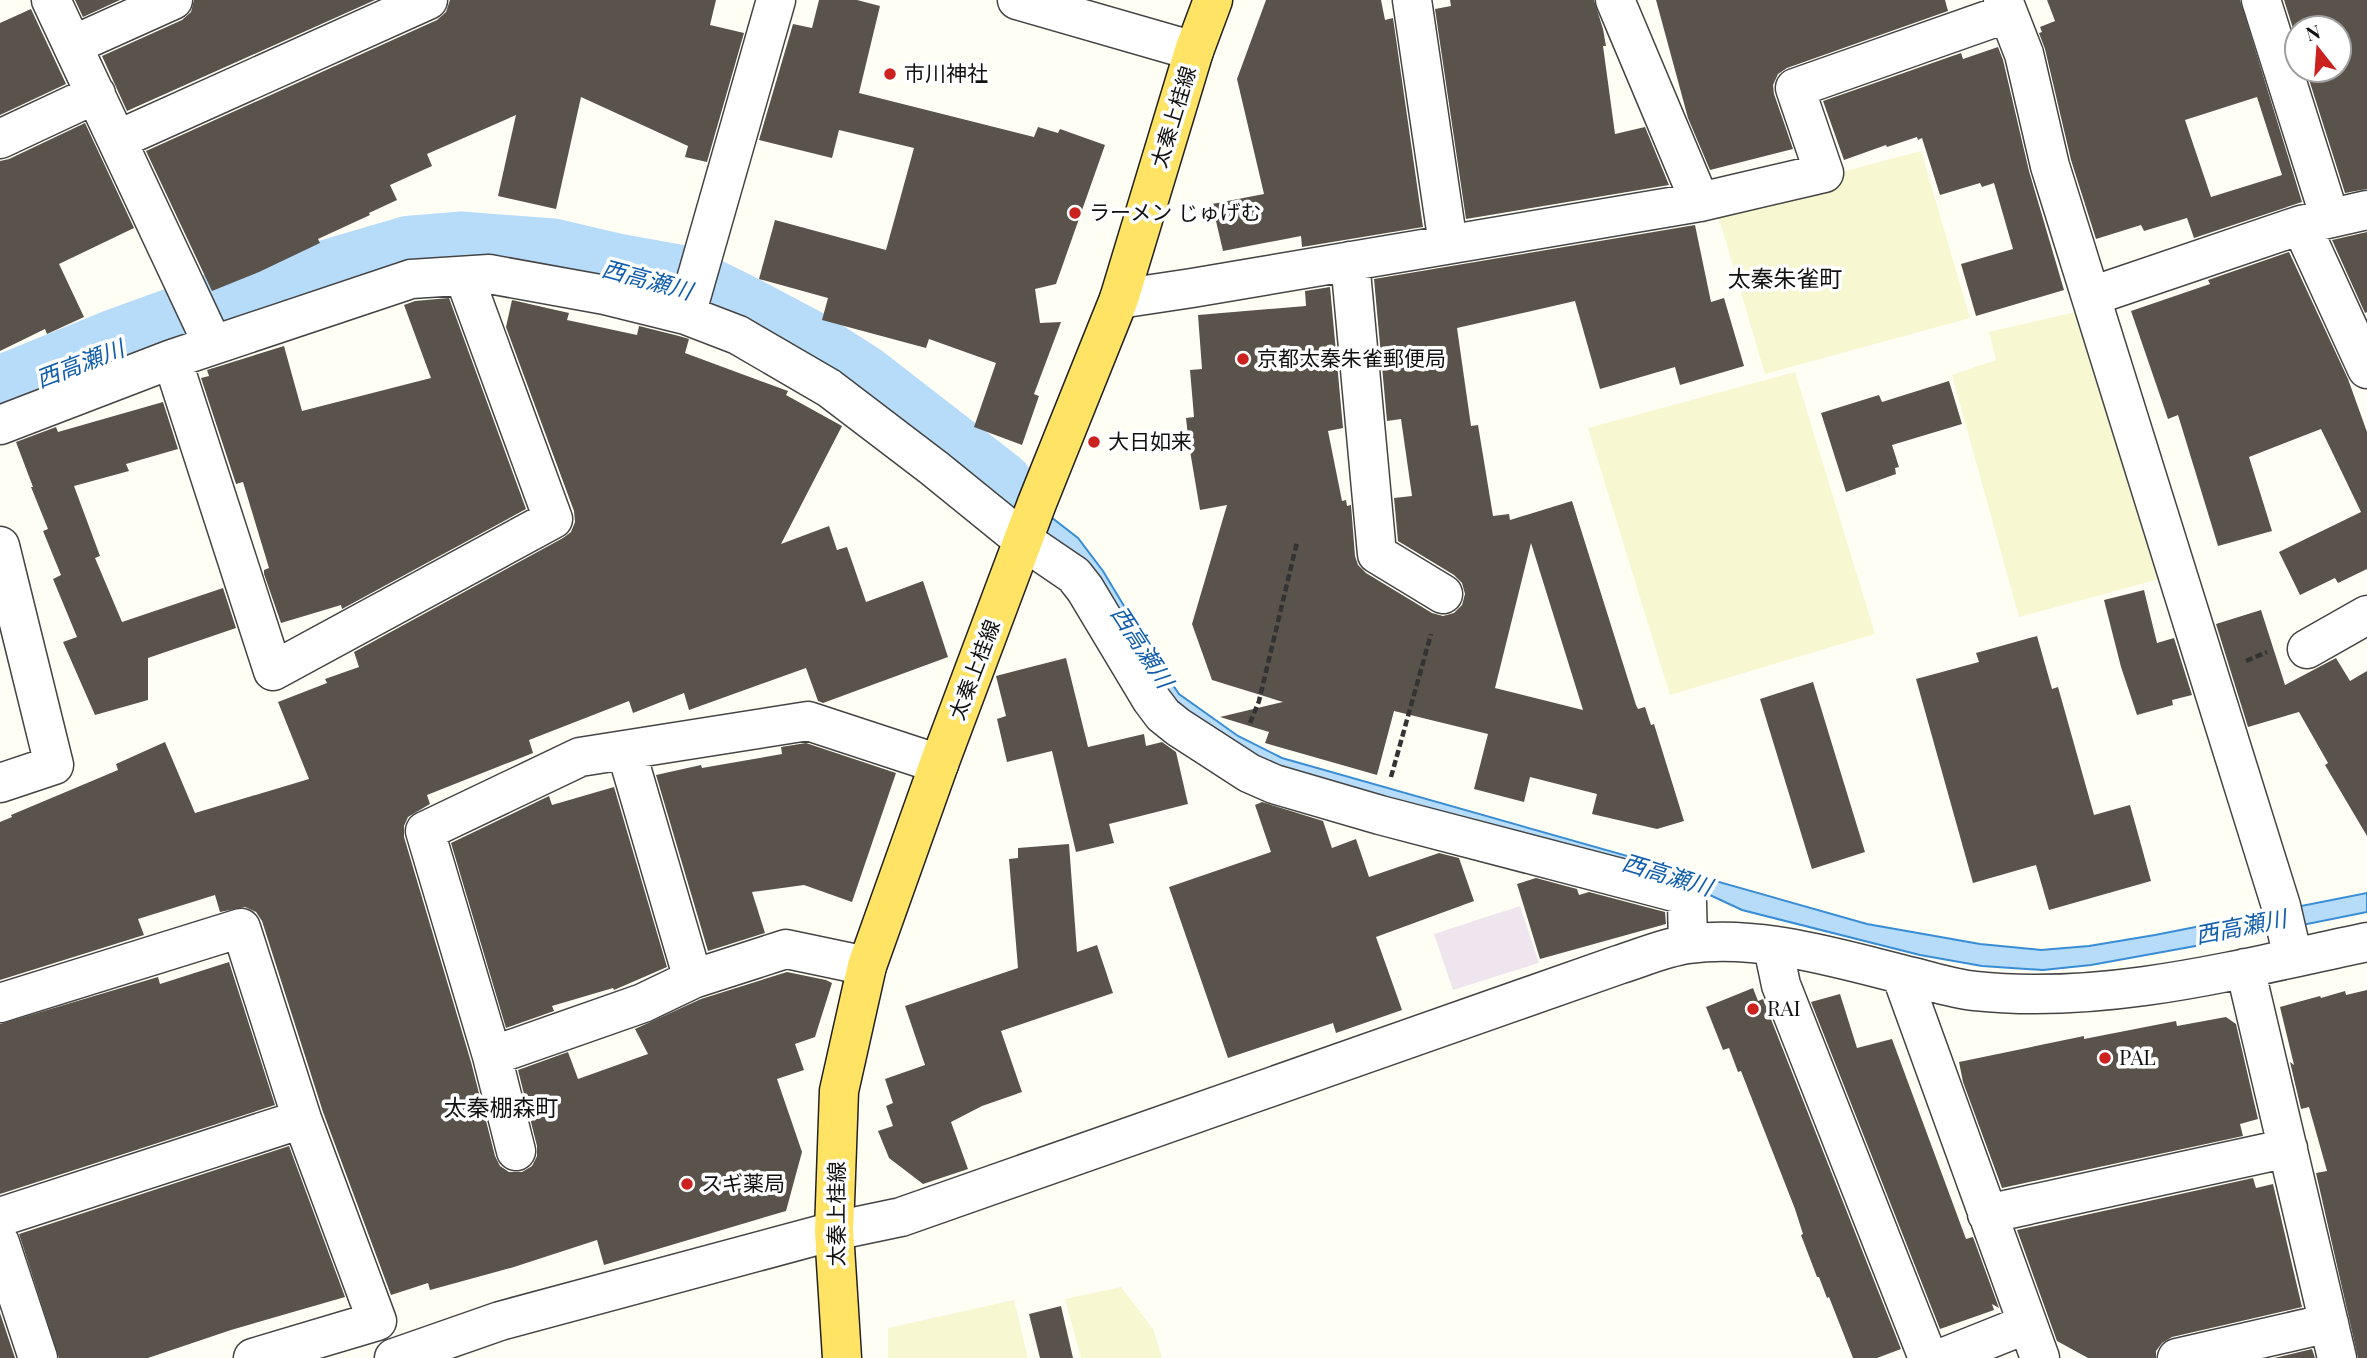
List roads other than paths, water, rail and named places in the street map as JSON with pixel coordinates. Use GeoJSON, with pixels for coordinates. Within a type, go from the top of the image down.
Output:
{"type":"FeatureCollection","features":[{"type":"Feature","properties":{"kind":"main road","name":"太秦上桂線"},"geometry":{"type":"LineString","coordinates":[[842,1358],[834,1231],[838,1091],[867,966],[939,764],[1119,299],[1213,0]]}},
{"type":"Feature","properties":{"kind":"street"},"geometry":{"type":"LineString","coordinates":[[51,0],[214,345]]}},
{"type":"Feature","properties":{"kind":"street"},"geometry":{"type":"LineString","coordinates":[[73,45],[173,0]]}},
{"type":"Feature","properties":{"kind":"street"},"geometry":{"type":"LineString","coordinates":[[117,140],[354,15],[428,0]]}},
{"type":"Feature","properties":{"kind":"street"},"geometry":{"type":"LineString","coordinates":[[687,315],[776,0]]}},
{"type":"Feature","properties":{"kind":"street"},"geometry":{"type":"LineString","coordinates":[[1017,0],[1195,51]]}},
{"type":"Feature","properties":{"kind":"street"},"geometry":{"type":"LineString","coordinates":[[1412,0],[1448,244]]}},
{"type":"Feature","properties":{"kind":"street"},"geometry":{"type":"LineString","coordinates":[[1615,0],[1700,202]]}},
{"type":"Feature","properties":{"kind":"street"},"geometry":{"type":"LineString","coordinates":[[2261,0],[2315,221],[2367,369]]}},
{"type":"Feature","properties":{"kind":"street"},"geometry":{"type":"LineString","coordinates":[[1119,299],[1700,202],[1824,173],[1795,88],[2006,6],[2024,54],[2050,166],[2287,932]]}},
{"type":"Feature","properties":{"kind":"street"},"geometry":{"type":"LineString","coordinates":[[0,139],[96,94]]}},
{"type":"Feature","properties":{"kind":"street"},"geometry":{"type":"LineString","coordinates":[[2092,296],[2315,221],[2367,210]]}},
{"type":"Feature","properties":{"kind":"street"},"geometry":{"type":"LineString","coordinates":[[1350,261],[1377,554],[1443,594]]}},
{"type":"Feature","properties":{"kind":"street"},"geometry":{"type":"LineString","coordinates":[[0,425],[172,359],[411,279],[489,274],[605,295],[687,315],[738,335],[829,388],[934,468],[1030,524],[1085,589],[1163,715],[1233,763],[1274,784],[1380,815],[1682,894],[1687,902],[1688,944]]}},
{"type":"Feature","properties":{"kind":"street"},"geometry":{"type":"LineString","coordinates":[[172,359],[272,671],[553,519],[464,276]]}},
{"type":"Feature","properties":{"kind":"street"},"geometry":{"type":"LineString","coordinates":[[0,546],[54,765],[0,783]]}},
{"type":"Feature","properties":{"kind":"street"},"geometry":{"type":"LineString","coordinates":[[2307,649],[2367,615]]}},
{"type":"Feature","properties":{"kind":"street"},"geometry":{"type":"LineString","coordinates":[[516,1151],[492,1056],[425,831],[580,757],[808,721],[939,764]]}},
{"type":"Feature","properties":{"kind":"street"},"geometry":{"type":"LineString","coordinates":[[625,750],[693,979]]}},
{"type":"Feature","properties":{"kind":"street"},"geometry":{"type":"LineString","coordinates":[[0,1003],[241,928],[302,1119],[377,1321],[253,1358]]}},
{"type":"Feature","properties":{"kind":"street"},"geometry":{"type":"LineString","coordinates":[[394,1358],[500,1321],[834,1231],[901,1217],[1618,965],[1688,944],[1736,942],[1773,947],[1810,953],[1972,991],[2022,994],[2145,987],[2245,968],[2287,932],[2367,942]]}},
{"type":"Feature","properties":{"kind":"street"},"geometry":{"type":"LineString","coordinates":[[1773,947],[1781,985],[1928,1358]]}},
{"type":"Feature","properties":{"kind":"street"},"geometry":{"type":"LineString","coordinates":[[492,1056],[643,1003],[693,979],[786,949],[867,966]]}},
{"type":"Feature","properties":{"kind":"street"},"geometry":{"type":"LineString","coordinates":[[2177,1358],[2333,1340],[2245,968]]}},
{"type":"Feature","properties":{"kind":"street"},"geometry":{"type":"LineString","coordinates":[[1901,974],[2034,1341],[1942,1358]]}},
{"type":"Feature","properties":{"kind":"street"},"geometry":{"type":"LineString","coordinates":[[0,1217],[302,1119]]}},
{"type":"Feature","properties":{"kind":"street"},"geometry":{"type":"LineString","coordinates":[[1987,1214],[2288,1148]]}},
{"type":"Feature","properties":{"kind":"street"},"geometry":{"type":"LineString","coordinates":[[0,1244],[38,1358]]}},
{"type":"Feature","properties":{"kind":"water"},"geometry":{"type":"Polygon","coordinates":[[[918,414],[1078,538],[1103,571],[1179,694],[1238,736],[1282,758],[1867,924],[1980,944],[2041,950],[2089,946],[2367,893],[2367,912],[2091,965],[2043,970],[1982,966],[1920,955],[1742,910],[1695,888],[1277,771],[1196,726],[906,429],[918,414]]]}},
{"type":"Feature","properties":{"kind":"waterway","name":"西高瀬川"},"geometry":{"type":"LineString","coordinates":[[0,395],[118,347],[220,310],[411,254],[460,250],[552,257],[682,284],[733,309],[803,346],[858,381],[996,488]]}},
{"type":"Feature","properties":{"kind":"place","name":"市川神社"},"geometry":{"type":"Point","coordinates":[890,74]}},
{"type":"Feature","properties":{"kind":"place","name":"ラーメン じゅげむ"},"geometry":{"type":"Point","coordinates":[1075,213]}},
{"type":"Feature","properties":{"kind":"place","name":"京都太秦朱雀郵便局"},"geometry":{"type":"Point","coordinates":[1243,359]}},
{"type":"Feature","properties":{"kind":"place","name":"大日如来"},"geometry":{"type":"Point","coordinates":[1094,442]}},
{"type":"Feature","properties":{"kind":"place","name":"RAI"},"geometry":{"type":"Point","coordinates":[1753,1009]}},
{"type":"Feature","properties":{"kind":"place","name":"PAL"},"geometry":{"type":"Point","coordinates":[2105,1058]}},
{"type":"Feature","properties":{"kind":"place","name":"スギ薬局"},"geometry":{"type":"Point","coordinates":[687,1184]}},
{"type":"Feature","properties":{"kind":"district","name":"太秦朱雀町"},"geometry":{"type":"Point","coordinates":[1785,279]}},
{"type":"Feature","properties":{"kind":"district","name":"太秦棚森町"},"geometry":{"type":"Point","coordinates":[501,1108]}}]}
